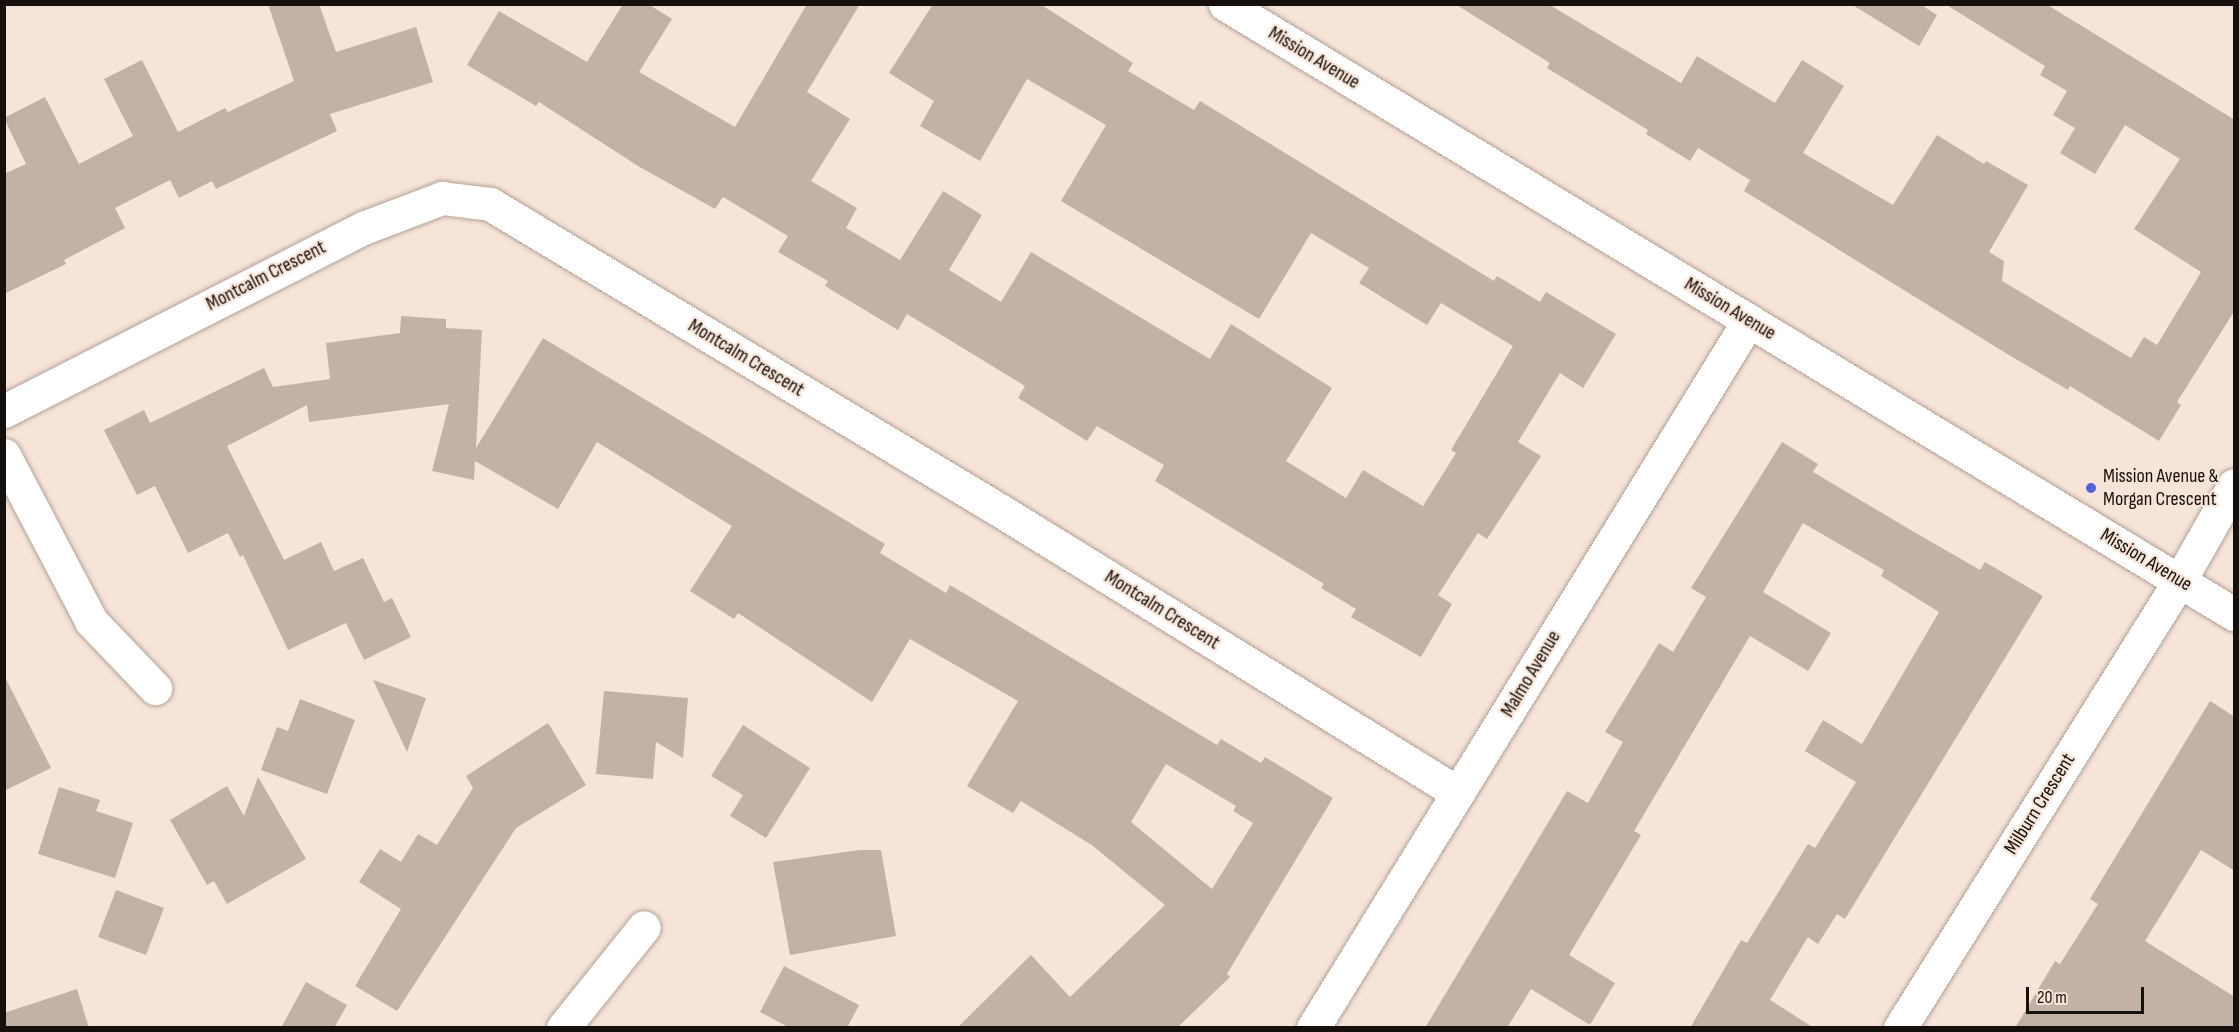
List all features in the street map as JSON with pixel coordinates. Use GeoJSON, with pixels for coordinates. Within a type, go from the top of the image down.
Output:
{"type":"FeatureCollection","features":[{"type":"Feature","properties":{"kind":"street","name":"Mission Avenue"},"geometry":{"type":"LineString","coordinates":[[1225,4],[2235,614]]}},
{"type":"Feature","properties":{"kind":"street","name":"Montcalm Crescent"},"geometry":{"type":"LineString","coordinates":[[4,411],[363,228],[442,198],[490,204],[1001,511],[1458,793]]}},
{"type":"Feature","properties":{"kind":"street","name":"Malmo Avenue"},"geometry":{"type":"LineString","coordinates":[[1313,1028],[1749,320]]}},
{"type":"Feature","properties":{"kind":"street"},"geometry":{"type":"LineString","coordinates":[[4,455],[91,621],[155,688]]}},
{"type":"Feature","properties":{"kind":"street","name":"Milburn Crescent"},"geometry":{"type":"LineString","coordinates":[[1900,1028],[2180,580],[2235,485]]}},
{"type":"Feature","properties":{"kind":"street"},"geometry":{"type":"LineString","coordinates":[[563,1028],[644,927]]}},
{"type":"Feature","properties":{"kind":"building"},"geometry":{"type":"Polygon","coordinates":[[[268,4],[319,4],[336,52],[416,27],[433,82],[330,114],[337,131],[216,189],[212,181],[179,198],[170,180],[115,208],[125,228],[64,260],[66,264],[4,294],[4,174],[26,164],[4,118],[45,97],[79,164],[133,136],[104,79],[142,60],[178,132],[225,108],[228,112],[294,81],[268,4]]]}},
{"type":"Feature","properties":{"kind":"building"},"geometry":{"type":"Polygon","coordinates":[[[623,4],[648,4],[672,19],[639,72],[735,127],[807,4],[860,4],[807,92],[850,119],[811,181],[857,208],[846,228],[900,260],[943,191],[982,215],[949,270],[1001,302],[1031,252],[1210,359],[1231,324],[1332,388],[1286,461],[1346,498],[1363,470],[1423,506],[1456,453],[1451,450],[1513,346],[1441,303],[1427,325],[1359,283],[1369,268],[1311,233],[1259,319],[1061,201],[1106,125],[1027,79],[980,161],[920,126],[934,101],[889,73],[933,4],[1040,4],[1133,63],[1128,71],[1194,110],[1200,101],[1494,281],[1497,276],[1540,302],[1546,292],[1616,334],[1583,388],[1560,373],[1518,442],[1541,456],[1487,539],[1478,533],[1438,595],[1452,604],[1421,657],[1351,617],[1356,609],[1321,588],[1324,584],[1155,481],[1164,465],[1097,426],[1087,441],[1018,398],[1025,386],[907,314],[898,330],[825,286],[828,281],[778,252],[788,236],[723,197],[715,209],[638,166],[539,102],[536,106],[467,65],[499,11],[587,62],[623,4]]]}},
{"type":"Feature","properties":{"kind":"building"},"geometry":{"type":"Polygon","coordinates":[[[1455,4],[1548,4],[1681,83],[1697,56],[1775,103],[1802,60],[1844,86],[1803,153],[1893,205],[1937,135],[1984,164],[1986,161],[2028,185],[1989,252],[2004,261],[2002,281],[2131,358],[2144,337],[2157,345],[2201,272],[2134,229],[2180,159],[2125,125],[2095,174],[2060,153],[2075,128],[2053,115],[2067,91],[2040,75],[2045,66],[1945,4],[2046,4],[2235,120],[2235,310],[2177,402],[2181,405],[2159,441],[2070,386],[2068,390],[1999,349],[1744,191],[1750,180],[1698,148],[1690,161],[1646,134],[1648,130],[1547,68],[1550,63],[1455,4]]]}},
{"type":"Feature","properties":{"kind":"building"},"geometry":{"type":"Polygon","coordinates":[[[1851,4],[1920,4],[1937,15],[1919,46],[1851,4]]]}},
{"type":"Feature","properties":{"kind":"building"},"geometry":{"type":"Polygon","coordinates":[[[401,316],[446,319],[446,328],[482,330],[476,448],[543,338],[885,544],[880,553],[946,593],[950,585],[1217,745],[1221,739],[1261,763],[1265,757],[1333,798],[1227,974],[1230,977],[1177,1028],[957,1028],[1031,955],[1070,997],[1165,905],[1093,846],[1021,801],[1013,813],[967,786],[1018,701],[910,639],[872,702],[738,613],[734,619],[690,591],[732,526],[597,442],[558,509],[475,461],[474,480],[432,471],[449,404],[309,422],[307,405],[227,446],[284,560],[321,542],[334,571],[363,558],[384,602],[392,598],[411,637],[364,660],[346,623],[288,650],[243,555],[240,557],[228,533],[188,553],[155,486],[137,495],[104,430],[144,410],[150,423],[264,368],[273,387],[330,379],[326,343],[400,333],[401,316]],[[1166,764],[1131,822],[1212,889],[1253,823],[1233,811],[1236,806],[1166,764]]]}},
{"type":"Feature","properties":{"kind":"building"},"geometry":{"type":"Polygon","coordinates":[[[1782,442],[1818,464],[1813,472],[1909,529],[1980,570],[1985,562],[2043,596],[1845,919],[1837,914],[1818,944],[1808,937],[1770,1000],[1814,1028],[1690,1028],[1741,940],[1747,943],[1808,844],[1815,848],[1856,782],[1805,751],[1823,720],[1862,744],[1939,612],[1881,576],[1884,570],[1803,523],[1763,592],[1831,633],[1808,671],[1750,636],[1634,831],[1641,835],[1569,955],[1615,983],[1590,1025],[1531,989],[1507,1028],[1425,1028],[1567,791],[1588,803],[1623,742],[1605,732],[1659,643],[1673,652],[1706,597],[1691,588],[1782,442]]]}},
{"type":"Feature","properties":{"kind":"building"},"geometry":{"type":"Polygon","coordinates":[[[4,675],[51,768],[4,791],[4,675]]]}},
{"type":"Feature","properties":{"kind":"building"},"geometry":{"type":"Polygon","coordinates":[[[373,680],[426,698],[407,752],[373,680]]]}},
{"type":"Feature","properties":{"kind":"building"},"geometry":{"type":"Polygon","coordinates":[[[604,691],[688,698],[683,758],[656,742],[653,779],[596,774],[604,691]]]}},
{"type":"Feature","properties":{"kind":"building"},"geometry":{"type":"Polygon","coordinates":[[[300,699],[355,720],[327,794],[261,770],[277,727],[288,731],[300,699]]]}},
{"type":"Feature","properties":{"kind":"building"},"geometry":{"type":"Polygon","coordinates":[[[2210,701],[2235,717],[2235,871],[2201,850],[2145,941],[2235,997],[2235,1028],[2015,1028],[2055,961],[2060,964],[2098,904],[2090,899],[2210,701]]]}},
{"type":"Feature","properties":{"kind":"building"},"geometry":{"type":"Polygon","coordinates":[[[548,723],[586,785],[516,828],[397,1011],[355,986],[401,909],[359,882],[380,849],[401,862],[418,834],[437,845],[473,788],[466,776],[548,723]]]}},
{"type":"Feature","properties":{"kind":"building"},"geometry":{"type":"Polygon","coordinates":[[[743,725],[810,768],[766,838],[730,816],[743,795],[711,776],[743,725]]]}},
{"type":"Feature","properties":{"kind":"building"},"geometry":{"type":"Polygon","coordinates":[[[258,777],[306,859],[227,904],[214,881],[207,885],[170,820],[227,786],[244,816],[258,777]]]}},
{"type":"Feature","properties":{"kind":"building"},"geometry":{"type":"Polygon","coordinates":[[[59,787],[100,800],[96,811],[133,823],[115,878],[38,854],[59,787]]]}},
{"type":"Feature","properties":{"kind":"building"},"geometry":{"type":"Polygon","coordinates":[[[860,850],[881,850],[896,936],[790,955],[773,862],[860,850]]]}},
{"type":"Feature","properties":{"kind":"building"},"geometry":{"type":"Polygon","coordinates":[[[116,890],[164,908],[146,955],[98,937],[116,890]]]}},
{"type":"Feature","properties":{"kind":"building"},"geometry":{"type":"Polygon","coordinates":[[[784,966],[859,1005],[847,1028],[790,1028],[760,1012],[784,966]]]}},
{"type":"Feature","properties":{"kind":"building"},"geometry":{"type":"Polygon","coordinates":[[[306,982],[347,1005],[334,1028],[281,1028],[306,982]]]}},
{"type":"Feature","properties":{"kind":"building"},"geometry":{"type":"Polygon","coordinates":[[[77,989],[89,1028],[4,1028],[4,1013],[77,989]]]}},
{"type":"Feature","properties":{"kind":"place","name":"Mission Avenue & Morgan Crescent"},"geometry":{"type":"Point","coordinates":[2091,488]}}]}
